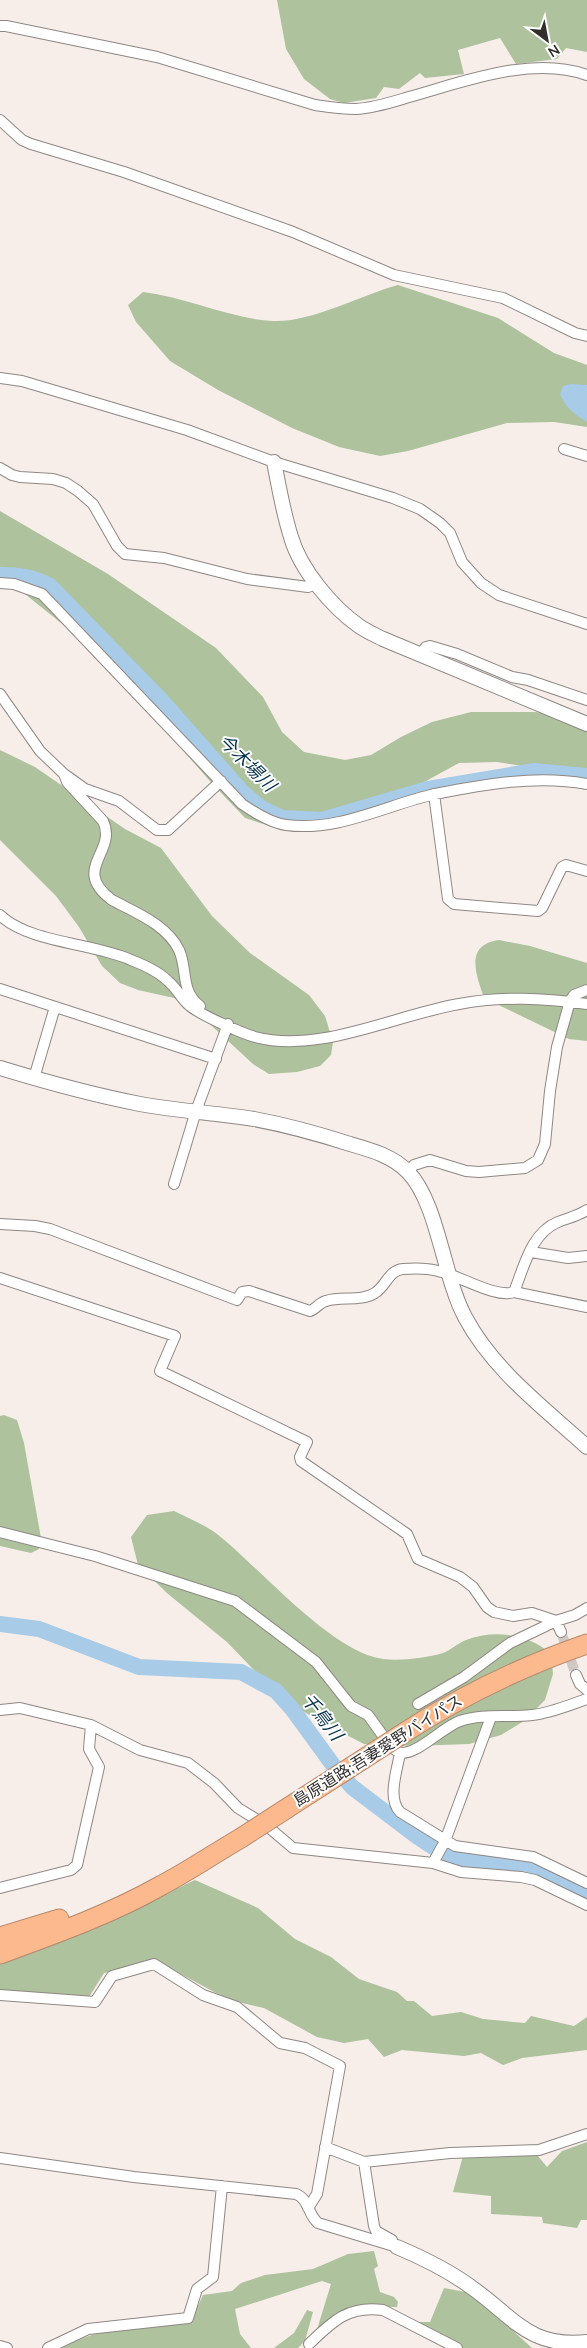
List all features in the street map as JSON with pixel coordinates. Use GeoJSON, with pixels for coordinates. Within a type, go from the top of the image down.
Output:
{"type":"FeatureCollection","features":[{"type":"Feature","properties":{"kind":"highway","name":"島原道路;吾妻愛野バイパス"},"geometry":{"type":"LineString","coordinates":[[203,1860],[399,1745],[440,1709],[522,1669],[587,1644]]}},
{"type":"Feature","properties":{"kind":"highway"},"geometry":{"type":"LineString","coordinates":[[0,1937],[114,1900],[203,1860]]}},
{"type":"Feature","properties":{"kind":"highway"},"geometry":{"type":"LineString","coordinates":[[0,1954],[126,1904],[163,1885],[203,1860]]}},
{"type":"Feature","properties":{"kind":"street"},"geometry":{"type":"LineString","coordinates":[[0,26],[157,57],[315,105],[335,108],[357,109],[383,104],[492,74],[548,67],[570,69],[587,76]]}},
{"type":"Feature","properties":{"kind":"street"},"geometry":{"type":"LineString","coordinates":[[0,120],[22,140],[31,144],[124,172],[293,232],[394,275],[503,298],[575,333],[587,336]]}},
{"type":"Feature","properties":{"kind":"street"},"geometry":{"type":"LineString","coordinates":[[0,378],[22,381],[187,430],[274,462],[393,498],[420,509],[440,523],[450,533],[462,562],[481,583],[499,595],[587,624]]}},
{"type":"Feature","properties":{"kind":"street"},"geometry":{"type":"LineString","coordinates":[[564,449],[587,456]]}},
{"type":"Feature","properties":{"kind":"street"},"geometry":{"type":"LineString","coordinates":[[274,462],[291,538],[316,584],[336,606],[360,627],[587,724]]}},
{"type":"Feature","properties":{"kind":"street"},"geometry":{"type":"LineString","coordinates":[[0,468],[20,477],[53,479],[78,491],[93,504],[117,546],[125,554],[164,558],[247,579],[308,588],[316,584]]}},
{"type":"Feature","properties":{"kind":"street"},"geometry":{"type":"LineString","coordinates":[[0,584],[29,588],[42,594],[242,804],[254,812],[285,825],[326,825],[434,794],[533,779],[587,784]]}},
{"type":"Feature","properties":{"kind":"street"},"geometry":{"type":"LineString","coordinates":[[420,654],[426,647],[430,646],[457,654],[512,677],[528,680],[587,700]]}},
{"type":"Feature","properties":{"kind":"street"},"geometry":{"type":"LineString","coordinates":[[0,694],[40,751],[64,774],[85,789],[119,801],[160,831],[168,830],[221,781]]}},
{"type":"Feature","properties":{"kind":"street"},"geometry":{"type":"LineString","coordinates":[[64,774],[67,782],[103,821],[107,828],[107,835],[94,873],[96,883],[104,894],[112,900],[164,931],[178,949],[183,960],[188,992],[206,1014]]}},
{"type":"Feature","properties":{"kind":"street"},"geometry":{"type":"LineString","coordinates":[[434,794],[448,899],[454,904],[538,911],[542,908],[562,867],[566,865],[587,871]]}},
{"type":"Feature","properties":{"kind":"street"},"geometry":{"type":"LineString","coordinates":[[1,918],[38,936],[110,952],[132,960],[166,979],[190,1006],[253,1036],[271,1040],[312,1040],[458,1004],[529,997],[587,1004]]}},
{"type":"Feature","properties":{"kind":"street"},"geometry":{"type":"LineString","coordinates":[[0,989],[216,1059]]}},
{"type":"Feature","properties":{"kind":"street"},"geometry":{"type":"LineString","coordinates":[[408,1172],[414,1165],[425,1161],[479,1172],[525,1168],[538,1160],[545,1144],[550,1091],[557,1047],[570,1001],[574,995],[587,990]]}},
{"type":"Feature","properties":{"kind":"street"},"geometry":{"type":"LineString","coordinates":[[34,1078],[55,1007]]}},
{"type":"Feature","properties":{"kind":"street"},"geometry":{"type":"LineString","coordinates":[[174,1184],[196,1111],[228,1024]]}},
{"type":"Feature","properties":{"kind":"street"},"geometry":{"type":"LineString","coordinates":[[0,1068],[84,1092],[142,1104],[254,1119],[332,1138],[384,1155],[408,1172],[426,1201],[464,1315],[485,1349],[508,1375],[587,1446]]}},
{"type":"Feature","properties":{"kind":"street"},"geometry":{"type":"LineString","coordinates":[[514,1292],[535,1242],[544,1231],[558,1222],[571,1219],[587,1210]]}},
{"type":"Feature","properties":{"kind":"street"},"geometry":{"type":"LineString","coordinates":[[0,1224],[50,1229],[237,1300],[242,1292],[249,1291],[310,1311],[326,1300],[367,1297],[374,1294],[398,1270],[424,1269],[462,1278],[495,1293],[508,1294],[514,1292],[587,1307]]}},
{"type":"Feature","properties":{"kind":"street"},"geometry":{"type":"LineString","coordinates":[[531,1252],[568,1258],[587,1256]]}},
{"type":"Feature","properties":{"kind":"street"},"geometry":{"type":"LineString","coordinates":[[0,1278],[175,1336],[160,1371],[307,1442],[300,1457],[302,1463],[407,1534],[418,1559],[460,1577],[473,1587],[487,1607],[494,1612],[513,1616],[532,1613],[556,1620]]}},
{"type":"Feature","properties":{"kind":"street"},"geometry":{"type":"LineString","coordinates":[[0,1532],[95,1556],[235,1601],[316,1662],[351,1706],[368,1715],[391,1747],[399,1745],[412,1751],[446,1728],[459,1722],[491,1717],[532,1715],[587,1698]]}},
{"type":"Feature","properties":{"kind":"street"},"geometry":{"type":"LineString","coordinates":[[418,1704],[464,1677],[510,1643],[556,1620],[575,1615],[587,1608]]}},
{"type":"Feature","properties":{"kind":"street"},"geometry":{"type":"LineString","coordinates":[[556,1620],[561,1632]]}},
{"type":"Feature","properties":{"kind":"street"},"geometry":{"type":"LineString","coordinates":[[576,1675],[580,1684],[587,1690]]}},
{"type":"Feature","properties":{"kind":"street"},"geometry":{"type":"LineString","coordinates":[[0,1710],[20,1708],[91,1725],[140,1750],[188,1763],[214,1783],[238,1808],[267,1826],[293,1848],[434,1861],[462,1872],[521,1876],[535,1880],[587,1905]]}},
{"type":"Feature","properties":{"kind":"street"},"geometry":{"type":"LineString","coordinates":[[434,1861],[444,1843],[491,1717]]}},
{"type":"Feature","properties":{"kind":"street"},"geometry":{"type":"LineString","coordinates":[[0,1888],[70,1870],[78,1864],[99,1767],[89,1749],[91,1725]]}},
{"type":"Feature","properties":{"kind":"street"},"geometry":{"type":"LineString","coordinates":[[399,1745],[393,1798],[396,1807],[444,1843],[468,1849],[533,1857],[587,1883]]}},
{"type":"Feature","properties":{"kind":"street"},"geometry":{"type":"LineString","coordinates":[[0,1995],[95,2002],[112,1976],[154,1964],[203,1995],[237,2007],[280,2043],[305,2048],[340,2066],[317,2194],[308,2208]]}},
{"type":"Feature","properties":{"kind":"street"},"geometry":{"type":"LineString","coordinates":[[325,2147],[364,2162],[450,2152],[539,2150],[587,2134]]}},
{"type":"Feature","properties":{"kind":"street"},"geometry":{"type":"LineString","coordinates":[[0,2158],[134,2177],[296,2194],[301,2196],[318,2223],[397,2247],[451,2272],[534,2337],[560,2344],[587,2342]]}},
{"type":"Feature","properties":{"kind":"street"},"geometry":{"type":"LineString","coordinates":[[364,2162],[376,2231],[393,2241],[397,2247]]}},
{"type":"Feature","properties":{"kind":"street"},"geometry":{"type":"LineString","coordinates":[[48,2348],[88,2329],[188,2318],[197,2289],[213,2277],[222,2186]]}},
{"type":"Feature","properties":{"kind":"street"},"geometry":{"type":"LineString","coordinates":[[309,2344],[337,2319],[363,2308],[372,2308],[383,2310],[457,2348]]}},
{"type":"Feature","properties":{"kind":"street"},"geometry":{"type":"LineString","coordinates":[[0,2346],[7,2348]]}},
{"type":"Feature","properties":{"kind":"green space"},"geometry":{"type":"Polygon","coordinates":[[[277,0],[587,0],[587,52],[566,48],[557,59],[516,64],[500,38],[458,50],[464,74],[425,78],[420,73],[399,89],[384,87],[376,98],[344,103],[330,99],[304,79],[286,49],[277,0]]]}},
{"type":"Feature","properties":{"kind":"green space"},"geometry":{"type":"Polygon","coordinates":[[[398,285],[498,318],[554,353],[587,365],[587,427],[554,422],[507,423],[408,451],[380,456],[339,447],[292,428],[218,390],[170,361],[136,322],[128,305],[143,292],[176,298],[241,316],[273,321],[287,320],[303,318],[336,308],[398,285]]]}},
{"type":"Feature","properties":{"kind":"green space"},"geometry":{"type":"Polygon","coordinates":[[[0,511],[108,574],[216,648],[263,697],[282,732],[304,752],[345,760],[371,755],[401,737],[432,722],[471,712],[534,712],[587,717],[587,776],[497,762],[459,763],[351,822],[324,828],[282,830],[245,818],[208,779],[128,687],[71,631],[0,574],[0,511]]]}},
{"type":"Feature","properties":{"kind":"green space"},"geometry":{"type":"Polygon","coordinates":[[[0,750],[35,767],[125,829],[161,848],[212,916],[250,953],[309,995],[325,1016],[333,1042],[331,1055],[320,1066],[297,1072],[269,1074],[253,1064],[200,1015],[174,998],[138,990],[120,983],[102,966],[79,927],[56,896],[0,840],[0,750]]]}},
{"type":"Feature","properties":{"kind":"green space"},"geometry":{"type":"Polygon","coordinates":[[[499,940],[530,946],[587,963],[587,1041],[569,1039],[484,998],[476,970],[477,954],[488,943],[499,940]]]}},
{"type":"Feature","properties":{"kind":"green space"},"geometry":{"type":"Polygon","coordinates":[[[4,1415],[17,1420],[24,1443],[41,1538],[39,1549],[31,1553],[0,1546],[0,1416],[4,1415]]]}},
{"type":"Feature","properties":{"kind":"green space"},"geometry":{"type":"Polygon","coordinates":[[[174,1511],[217,1534],[319,1626],[341,1642],[363,1653],[383,1659],[421,1658],[443,1653],[466,1640],[499,1634],[522,1638],[542,1647],[551,1654],[553,1674],[545,1700],[524,1721],[501,1735],[469,1744],[412,1746],[364,1744],[317,1720],[277,1694],[227,1642],[168,1594],[138,1565],[131,1537],[147,1515],[174,1511]]]}},
{"type":"Feature","properties":{"kind":"green space"},"geometry":{"type":"Polygon","coordinates":[[[195,1880],[258,1908],[295,1939],[331,1957],[359,1979],[397,1992],[407,2001],[414,2001],[432,2016],[461,2012],[483,2019],[525,2023],[531,2016],[574,2026],[587,2017],[587,2050],[522,2058],[503,2065],[481,2053],[464,2056],[402,2050],[384,2057],[368,2039],[344,2043],[317,2037],[264,2008],[238,2002],[214,1992],[157,1961],[104,1973],[89,1997],[0,1991],[0,1962],[118,1916],[195,1880]]]}},
{"type":"Feature","properties":{"kind":"green space"},"geometry":{"type":"Polygon","coordinates":[[[587,2142],[587,2220],[581,2220],[577,2228],[543,2223],[542,2217],[491,2214],[491,2196],[453,2192],[463,2156],[538,2156],[547,2167],[562,2151],[587,2142]]]}},
{"type":"Feature","properties":{"kind":"green space"},"geometry":{"type":"Polygon","coordinates":[[[374,2251],[378,2266],[374,2269],[380,2292],[394,2297],[398,2302],[397,2307],[355,2307],[336,2313],[315,2336],[331,2284],[322,2281],[235,2309],[240,2334],[251,2348],[58,2348],[94,2334],[191,2321],[203,2295],[232,2291],[241,2283],[265,2275],[313,2269],[348,2254],[374,2251]]]}},
{"type":"Feature","properties":{"kind":"green space"},"geometry":{"type":"Polygon","coordinates":[[[444,2288],[471,2293],[532,2348],[458,2348],[413,2322],[430,2322],[444,2288]]]}},
{"type":"Feature","properties":{"kind":"green space"},"geometry":{"type":"Polygon","coordinates":[[[307,2310],[313,2312],[305,2341],[298,2348],[274,2348],[294,2333],[307,2310]]]}},
{"type":"Feature","properties":{"kind":"water"},"geometry":{"type":"Polygon","coordinates":[[[571,384],[587,385],[587,422],[571,410],[560,394],[563,386],[571,384]]]}},
{"type":"Feature","properties":{"kind":"waterway","name":"今木場川"},"geometry":{"type":"LineString","coordinates":[[0,575],[26,577],[50,586],[161,700],[243,793],[261,808],[282,818],[322,820],[428,789],[534,771],[587,776]]}},
{"type":"Feature","properties":{"kind":"waterway","name":"千鳥川"},"geometry":{"type":"LineString","coordinates":[[0,1624],[39,1629],[139,1667],[241,1672],[276,1691],[293,1710],[333,1765],[352,1787],[418,1837],[444,1854],[479,1862],[533,1866],[587,1892]]}},
{"type":"Feature","properties":{"kind":"tunnel"},"geometry":{"type":"LineString","coordinates":[[561,1632],[576,1675]]}}]}
